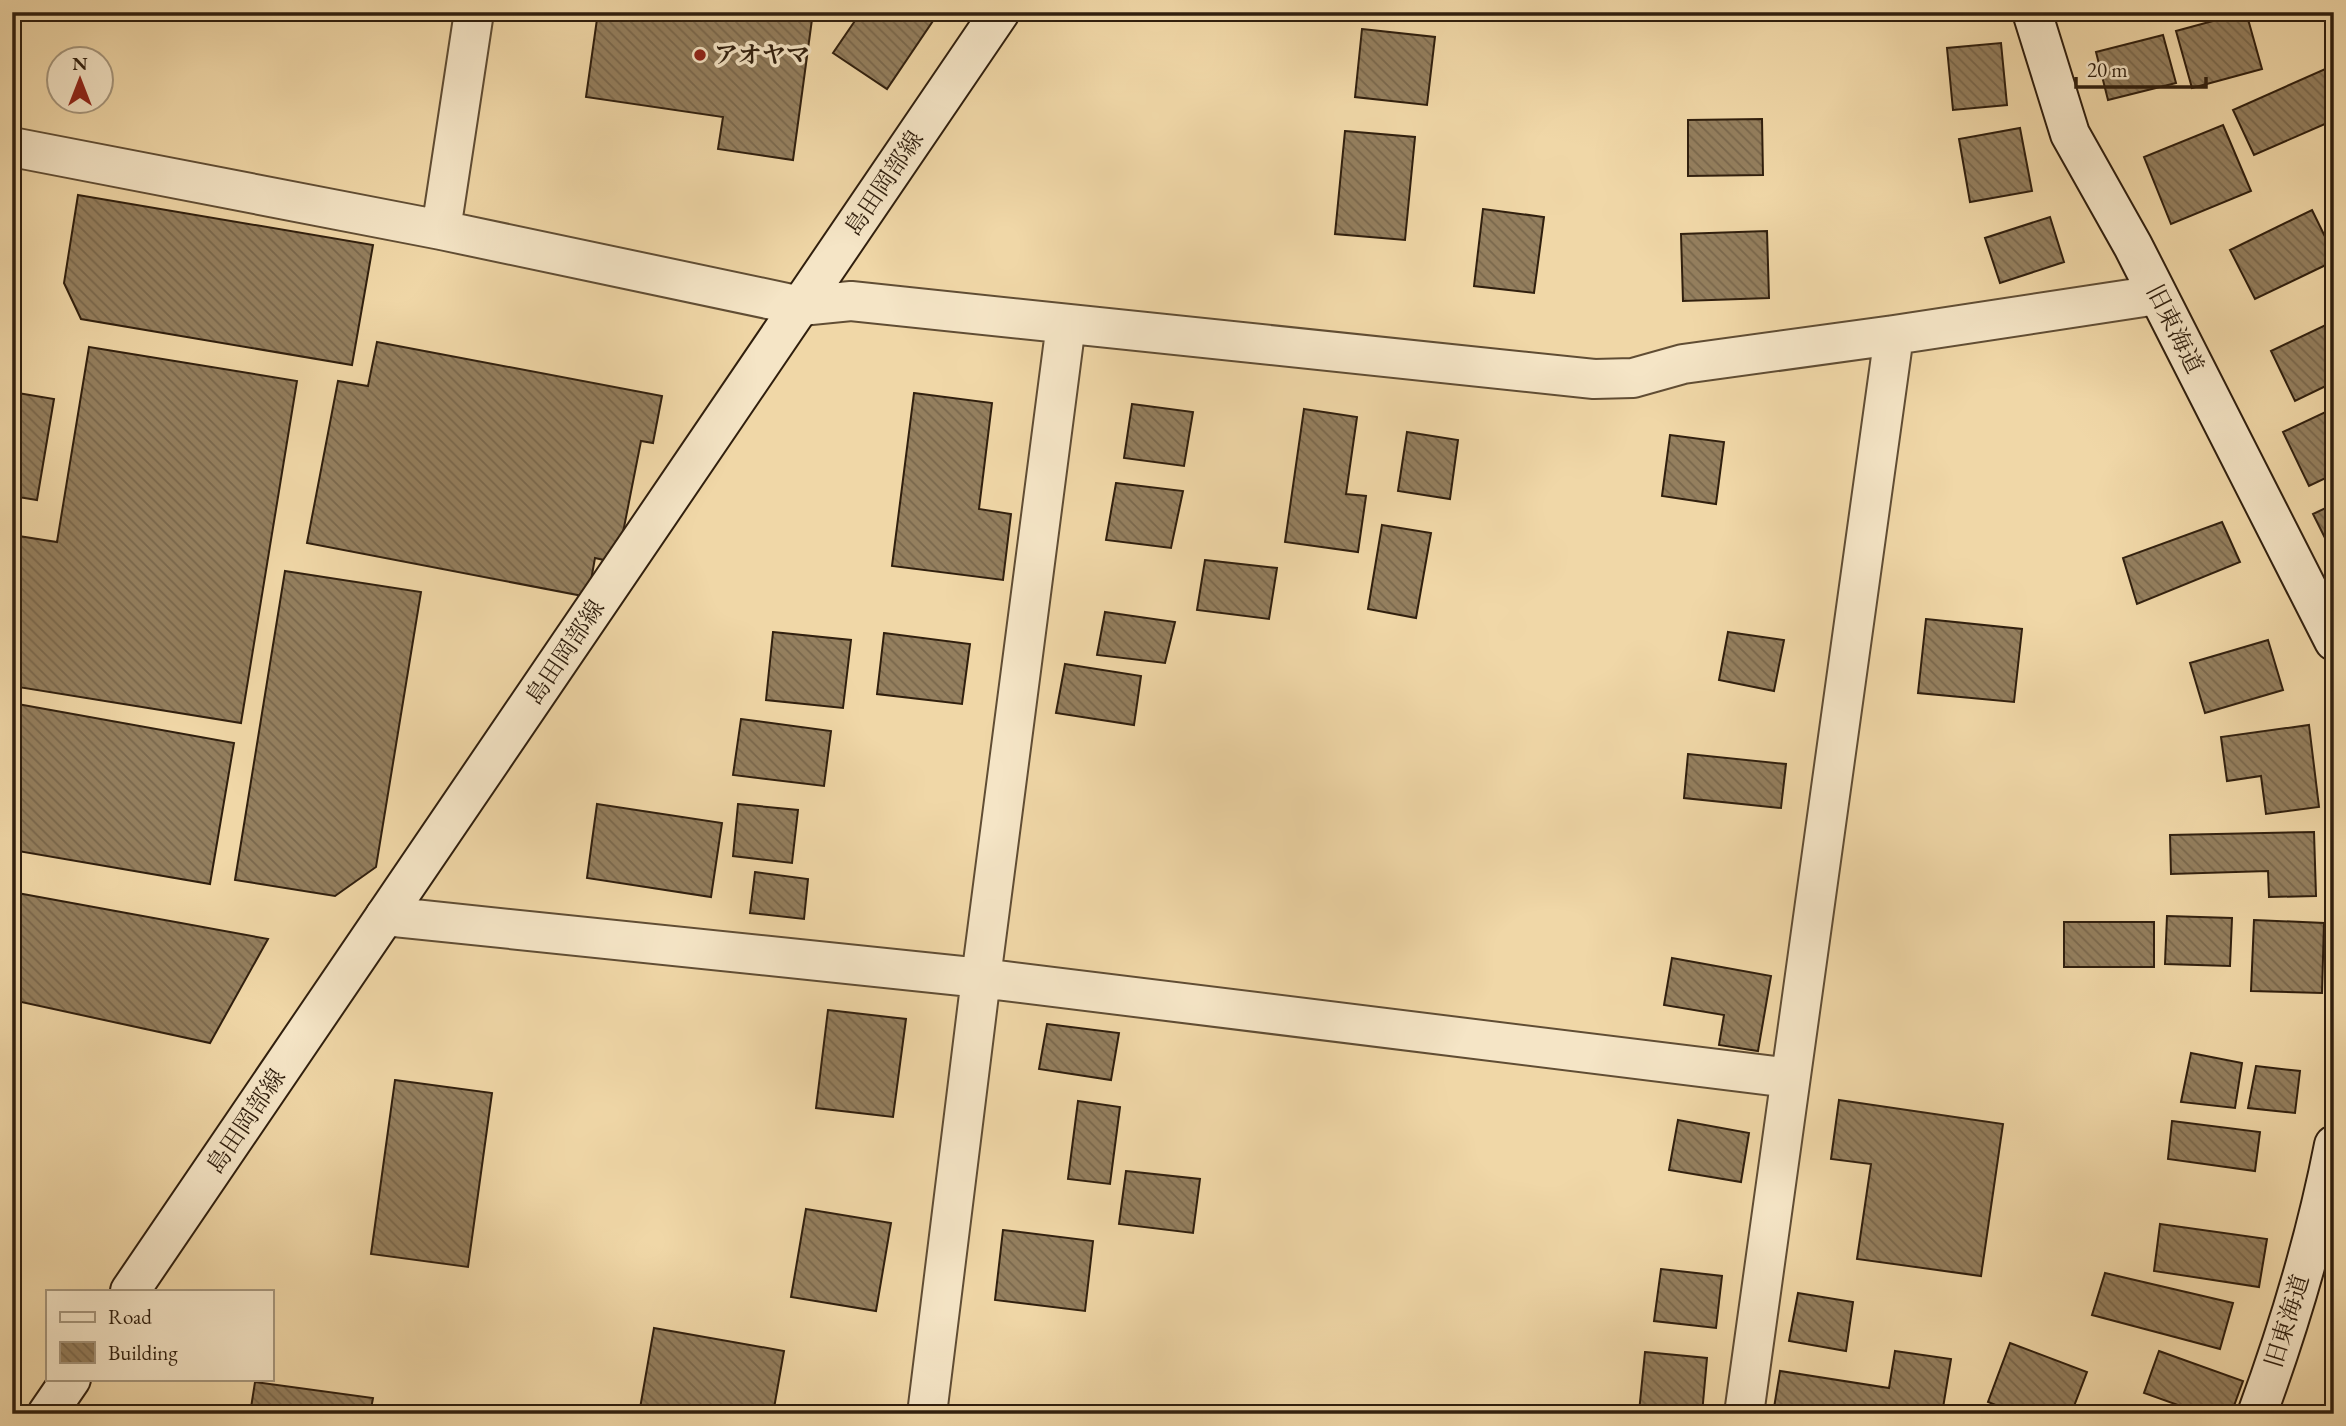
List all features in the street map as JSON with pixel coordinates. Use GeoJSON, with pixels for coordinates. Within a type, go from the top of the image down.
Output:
{"type":"FeatureCollection","features":[{"type":"Feature","properties":{"kind":"street"},"geometry":{"type":"LineString","coordinates":[[441,230],[474,12]]}},
{"type":"Feature","properties":{"kind":"street","name":"島田岡部線"},"geometry":{"type":"LineString","coordinates":[[131,1290],[1000,12]]}},
{"type":"Feature","properties":{"kind":"street","name":"旧東海道"},"geometry":{"type":"LineString","coordinates":[[2032,12],[2070,134],[2157,295],[2334,641]]}},
{"type":"Feature","properties":{"kind":"street"},"geometry":{"type":"LineString","coordinates":[[12,147],[441,230],[801,306],[851,301],[1594,379],[1633,378],[1683,364],[2157,295]]}},
{"type":"Feature","properties":{"kind":"street"},"geometry":{"type":"LineString","coordinates":[[927,1414],[1066,324]]}},
{"type":"Feature","properties":{"kind":"street"},"geometry":{"type":"LineString","coordinates":[[1744,1414],[1894,335]]}},
{"type":"Feature","properties":{"kind":"street"},"geometry":{"type":"LineString","coordinates":[[385,916],[981,978],[1790,1078]]}},
{"type":"Feature","properties":{"kind":"street","name":"旧東海道"},"geometry":{"type":"LineString","coordinates":[[2256,1414],[2304,1269],[2321,1209],[2334,1145]]}},
{"type":"Feature","properties":{"kind":"street"},"geometry":{"type":"LineString","coordinates":[[47,1414],[70,1380]]}},
{"type":"Feature","properties":{"kind":"building","name":"アオヤマ"},"geometry":{"type":"Polygon","coordinates":[[[598,12],[813,12],[793,160],[718,149],[723,117],[586,97],[598,12]]]}},
{"type":"Feature","properties":{"kind":"building"},"geometry":{"type":"Polygon","coordinates":[[[861,12],[939,12],[887,89],[833,53],[861,12]]]}},
{"type":"Feature","properties":{"kind":"building"},"geometry":{"type":"Polygon","coordinates":[[[1726,12],[1780,12],[1780,15],[1726,12]]]}},
{"type":"Feature","properties":{"kind":"building"},"geometry":{"type":"Polygon","coordinates":[[[2246,12],[2262,69],[2192,88],[2176,31],[2246,12]]]}},
{"type":"Feature","properties":{"kind":"building"},"geometry":{"type":"Polygon","coordinates":[[[1362,29],[1435,37],[1427,105],[1355,97],[1362,29]]]}},
{"type":"Feature","properties":{"kind":"building"},"geometry":{"type":"Polygon","coordinates":[[[2163,35],[2176,83],[2108,100],[2096,52],[2163,35]]]}},
{"type":"Feature","properties":{"kind":"building"},"geometry":{"type":"Polygon","coordinates":[[[2001,43],[2007,105],[1953,110],[1947,48],[2001,43]]]}},
{"type":"Feature","properties":{"kind":"building"},"geometry":{"type":"Polygon","coordinates":[[[2332,66],[2334,120],[2254,155],[2233,110],[2332,66]]]}},
{"type":"Feature","properties":{"kind":"building"},"geometry":{"type":"Polygon","coordinates":[[[1762,119],[1763,175],[1688,176],[1688,120],[1762,119]]]}},
{"type":"Feature","properties":{"kind":"building"},"geometry":{"type":"Polygon","coordinates":[[[2223,125],[2251,191],[2171,224],[2144,157],[2223,125]]]}},
{"type":"Feature","properties":{"kind":"building"},"geometry":{"type":"Polygon","coordinates":[[[2020,128],[2032,191],[1970,202],[1959,139],[2020,128]]]}},
{"type":"Feature","properties":{"kind":"building"},"geometry":{"type":"Polygon","coordinates":[[[1345,131],[1415,137],[1405,240],[1335,234],[1345,131]]]}},
{"type":"Feature","properties":{"kind":"building"},"geometry":{"type":"Polygon","coordinates":[[[78,195],[373,245],[352,365],[81,319],[64,283],[78,195]]]}},
{"type":"Feature","properties":{"kind":"building"},"geometry":{"type":"Polygon","coordinates":[[[1483,209],[1544,217],[1534,293],[1474,286],[1483,209]]]}},
{"type":"Feature","properties":{"kind":"building"},"geometry":{"type":"Polygon","coordinates":[[[2312,210],[2334,255],[2334,261],[2255,299],[2230,250],[2312,210]]]}},
{"type":"Feature","properties":{"kind":"building"},"geometry":{"type":"Polygon","coordinates":[[[2050,217],[2064,262],[2000,283],[1985,238],[2050,217]]]}},
{"type":"Feature","properties":{"kind":"building"},"geometry":{"type":"Polygon","coordinates":[[[1767,231],[1769,298],[1683,301],[1681,234],[1767,231]]]}},
{"type":"Feature","properties":{"kind":"building"},"geometry":{"type":"Polygon","coordinates":[[[2334,321],[2334,382],[2295,401],[2271,351],[2334,321]]]}},
{"type":"Feature","properties":{"kind":"building"},"geometry":{"type":"Polygon","coordinates":[[[377,342],[662,396],[653,443],[641,441],[617,563],[595,558],[588,597],[307,543],[338,381],[368,386],[377,342]]]}},
{"type":"Feature","properties":{"kind":"building"},"geometry":{"type":"Polygon","coordinates":[[[89,347],[297,381],[241,723],[12,686],[12,535],[57,542],[89,347]]]}},
{"type":"Feature","properties":{"kind":"building"},"geometry":{"type":"Polygon","coordinates":[[[12,392],[54,399],[37,500],[12,496],[12,392]]]}},
{"type":"Feature","properties":{"kind":"building"},"geometry":{"type":"Polygon","coordinates":[[[914,393],[992,403],[979,509],[1011,514],[1003,580],[892,566],[914,393]]]}},
{"type":"Feature","properties":{"kind":"building"},"geometry":{"type":"Polygon","coordinates":[[[1132,404],[1193,412],[1184,466],[1124,458],[1132,404]]]}},
{"type":"Feature","properties":{"kind":"building"},"geometry":{"type":"Polygon","coordinates":[[[2334,408],[2334,474],[2309,486],[2283,432],[2334,408]]]}},
{"type":"Feature","properties":{"kind":"building"},"geometry":{"type":"Polygon","coordinates":[[[1304,409],[1357,417],[1346,494],[1366,496],[1358,552],[1285,542],[1304,409]]]}},
{"type":"Feature","properties":{"kind":"building"},"geometry":{"type":"Polygon","coordinates":[[[1407,432],[1458,440],[1450,499],[1398,491],[1407,432]]]}},
{"type":"Feature","properties":{"kind":"building"},"geometry":{"type":"Polygon","coordinates":[[[1670,435],[1724,442],[1716,504],[1662,496],[1670,435]]]}},
{"type":"Feature","properties":{"kind":"building"},"geometry":{"type":"Polygon","coordinates":[[[1116,483],[1183,491],[1171,548],[1106,540],[1116,483]]]}},
{"type":"Feature","properties":{"kind":"building"},"geometry":{"type":"Polygon","coordinates":[[[2334,504],[2334,556],[2313,514],[2334,504]]]}},
{"type":"Feature","properties":{"kind":"building"},"geometry":{"type":"Polygon","coordinates":[[[2222,522],[2240,562],[2137,604],[2123,558],[2222,522]]]}},
{"type":"Feature","properties":{"kind":"building"},"geometry":{"type":"Polygon","coordinates":[[[1382,525],[1431,533],[1416,618],[1368,609],[1382,525]]]}},
{"type":"Feature","properties":{"kind":"building"},"geometry":{"type":"Polygon","coordinates":[[[1205,560],[1277,568],[1269,619],[1197,610],[1205,560]]]}},
{"type":"Feature","properties":{"kind":"building"},"geometry":{"type":"Polygon","coordinates":[[[285,571],[421,592],[376,867],[335,896],[235,880],[285,571]]]}},
{"type":"Feature","properties":{"kind":"building"},"geometry":{"type":"Polygon","coordinates":[[[1105,612],[1175,622],[1165,663],[1097,655],[1105,612]]]}},
{"type":"Feature","properties":{"kind":"building"},"geometry":{"type":"Polygon","coordinates":[[[1926,619],[2022,629],[2014,702],[1918,693],[1926,619]]]}},
{"type":"Feature","properties":{"kind":"building"},"geometry":{"type":"Polygon","coordinates":[[[773,632],[851,640],[843,708],[766,700],[773,632]]]}},
{"type":"Feature","properties":{"kind":"building"},"geometry":{"type":"Polygon","coordinates":[[[1728,632],[1784,640],[1774,691],[1719,680],[1728,632]]]}},
{"type":"Feature","properties":{"kind":"building"},"geometry":{"type":"Polygon","coordinates":[[[884,633],[970,644],[962,704],[877,694],[884,633]]]}},
{"type":"Feature","properties":{"kind":"building"},"geometry":{"type":"Polygon","coordinates":[[[2268,640],[2283,690],[2205,713],[2190,663],[2268,640]]]}},
{"type":"Feature","properties":{"kind":"building"},"geometry":{"type":"Polygon","coordinates":[[[1065,664],[1141,676],[1134,725],[1056,713],[1065,664]]]}},
{"type":"Feature","properties":{"kind":"building"},"geometry":{"type":"Polygon","coordinates":[[[12,703],[234,743],[210,884],[12,850],[12,703]]]}},
{"type":"Feature","properties":{"kind":"building"},"geometry":{"type":"Polygon","coordinates":[[[741,719],[831,731],[824,786],[733,775],[741,719]]]}},
{"type":"Feature","properties":{"kind":"building"},"geometry":{"type":"Polygon","coordinates":[[[2309,725],[2319,807],[2266,814],[2261,776],[2227,781],[2221,737],[2309,725]]]}},
{"type":"Feature","properties":{"kind":"building"},"geometry":{"type":"Polygon","coordinates":[[[1688,754],[1786,764],[1781,808],[1684,798],[1688,754]]]}},
{"type":"Feature","properties":{"kind":"building"},"geometry":{"type":"Polygon","coordinates":[[[597,804],[722,823],[711,897],[587,878],[597,804]]]}},
{"type":"Feature","properties":{"kind":"building"},"geometry":{"type":"Polygon","coordinates":[[[738,804],[798,810],[792,863],[733,856],[738,804]]]}},
{"type":"Feature","properties":{"kind":"building"},"geometry":{"type":"Polygon","coordinates":[[[2314,832],[2316,896],[2269,897],[2268,871],[2171,874],[2170,835],[2314,832]]]}},
{"type":"Feature","properties":{"kind":"building"},"geometry":{"type":"Polygon","coordinates":[[[755,872],[808,879],[804,919],[750,913],[755,872]]]}},
{"type":"Feature","properties":{"kind":"building"},"geometry":{"type":"Polygon","coordinates":[[[12,892],[268,939],[210,1043],[12,1000],[12,892]]]}},
{"type":"Feature","properties":{"kind":"building"},"geometry":{"type":"Polygon","coordinates":[[[2167,916],[2232,918],[2230,966],[2165,964],[2167,916]]]}},
{"type":"Feature","properties":{"kind":"building"},"geometry":{"type":"Polygon","coordinates":[[[2254,920],[2324,923],[2322,993],[2251,991],[2254,920]]]}},
{"type":"Feature","properties":{"kind":"building"},"geometry":{"type":"Polygon","coordinates":[[[2064,922],[2154,922],[2154,967],[2064,967],[2064,922]]]}},
{"type":"Feature","properties":{"kind":"building"},"geometry":{"type":"Polygon","coordinates":[[[1672,958],[1771,976],[1758,1051],[1719,1045],[1724,1015],[1664,1005],[1672,958]]]}},
{"type":"Feature","properties":{"kind":"building"},"geometry":{"type":"Polygon","coordinates":[[[828,1010],[906,1019],[893,1117],[816,1108],[828,1010]]]}},
{"type":"Feature","properties":{"kind":"building"},"geometry":{"type":"Polygon","coordinates":[[[1047,1024],[1119,1033],[1111,1080],[1039,1069],[1047,1024]]]}},
{"type":"Feature","properties":{"kind":"building"},"geometry":{"type":"Polygon","coordinates":[[[2191,1053],[2242,1063],[2235,1108],[2181,1102],[2191,1053]]]}},
{"type":"Feature","properties":{"kind":"building"},"geometry":{"type":"Polygon","coordinates":[[[2256,1066],[2300,1071],[2295,1113],[2248,1108],[2256,1066]]]}},
{"type":"Feature","properties":{"kind":"building"},"geometry":{"type":"Polygon","coordinates":[[[395,1080],[492,1093],[468,1267],[371,1254],[395,1080]]]}},
{"type":"Feature","properties":{"kind":"building"},"geometry":{"type":"Polygon","coordinates":[[[1839,1100],[2003,1124],[1981,1276],[1857,1259],[1871,1164],[1831,1159],[1839,1100]]]}},
{"type":"Feature","properties":{"kind":"building"},"geometry":{"type":"Polygon","coordinates":[[[1078,1101],[1120,1107],[1110,1184],[1068,1179],[1078,1101]]]}},
{"type":"Feature","properties":{"kind":"building"},"geometry":{"type":"Polygon","coordinates":[[[1678,1120],[1749,1133],[1741,1182],[1669,1170],[1678,1120]]]}},
{"type":"Feature","properties":{"kind":"building"},"geometry":{"type":"Polygon","coordinates":[[[2172,1121],[2260,1132],[2255,1171],[2168,1159],[2172,1121]]]}},
{"type":"Feature","properties":{"kind":"building"},"geometry":{"type":"Polygon","coordinates":[[[1126,1171],[1200,1179],[1193,1233],[1119,1224],[1126,1171]]]}},
{"type":"Feature","properties":{"kind":"building"},"geometry":{"type":"Polygon","coordinates":[[[806,1209],[891,1223],[876,1311],[791,1297],[806,1209]]]}},
{"type":"Feature","properties":{"kind":"building"},"geometry":{"type":"Polygon","coordinates":[[[2160,1224],[2267,1239],[2259,1287],[2154,1271],[2160,1224]]]}},
{"type":"Feature","properties":{"kind":"building"},"geometry":{"type":"Polygon","coordinates":[[[1003,1230],[1093,1241],[1085,1311],[995,1300],[1003,1230]]]}},
{"type":"Feature","properties":{"kind":"building"},"geometry":{"type":"Polygon","coordinates":[[[1661,1269],[1722,1276],[1716,1328],[1654,1321],[1661,1269]]]}},
{"type":"Feature","properties":{"kind":"building"},"geometry":{"type":"Polygon","coordinates":[[[2105,1273],[2233,1303],[2220,1349],[2092,1315],[2105,1273]]]}},
{"type":"Feature","properties":{"kind":"building"},"geometry":{"type":"Polygon","coordinates":[[[1798,1293],[1853,1302],[1846,1351],[1789,1341],[1798,1293]]]}},
{"type":"Feature","properties":{"kind":"building"},"geometry":{"type":"Polygon","coordinates":[[[654,1328],[784,1351],[773,1414],[639,1414],[654,1328]]]}},
{"type":"Feature","properties":{"kind":"building"},"geometry":{"type":"Polygon","coordinates":[[[2010,1343],[2087,1372],[2071,1414],[2018,1414],[1988,1402],[2010,1343]]]}},
{"type":"Feature","properties":{"kind":"building"},"geometry":{"type":"Polygon","coordinates":[[[1895,1351],[1951,1359],[1942,1414],[1773,1414],[1780,1371],[1889,1388],[1895,1351]]]}},
{"type":"Feature","properties":{"kind":"building"},"geometry":{"type":"Polygon","coordinates":[[[2159,1351],[2243,1381],[2231,1414],[2203,1414],[2144,1393],[2159,1351]]]}},
{"type":"Feature","properties":{"kind":"building"},"geometry":{"type":"Polygon","coordinates":[[[1645,1352],[1707,1358],[1702,1414],[1639,1412],[1645,1352]]]}},
{"type":"Feature","properties":{"kind":"building"},"geometry":{"type":"Polygon","coordinates":[[[255,1382],[373,1398],[370,1414],[250,1414],[255,1382]]]}},
{"type":"Feature","properties":{"kind":"building"},"geometry":{"type":"Polygon","coordinates":[[[801,1407],[849,1414],[800,1414],[801,1407]]]}},
{"type":"Feature","properties":{"kind":"place","name":"アオヤマ"},"geometry":{"type":"Point","coordinates":[700,55]}}]}
